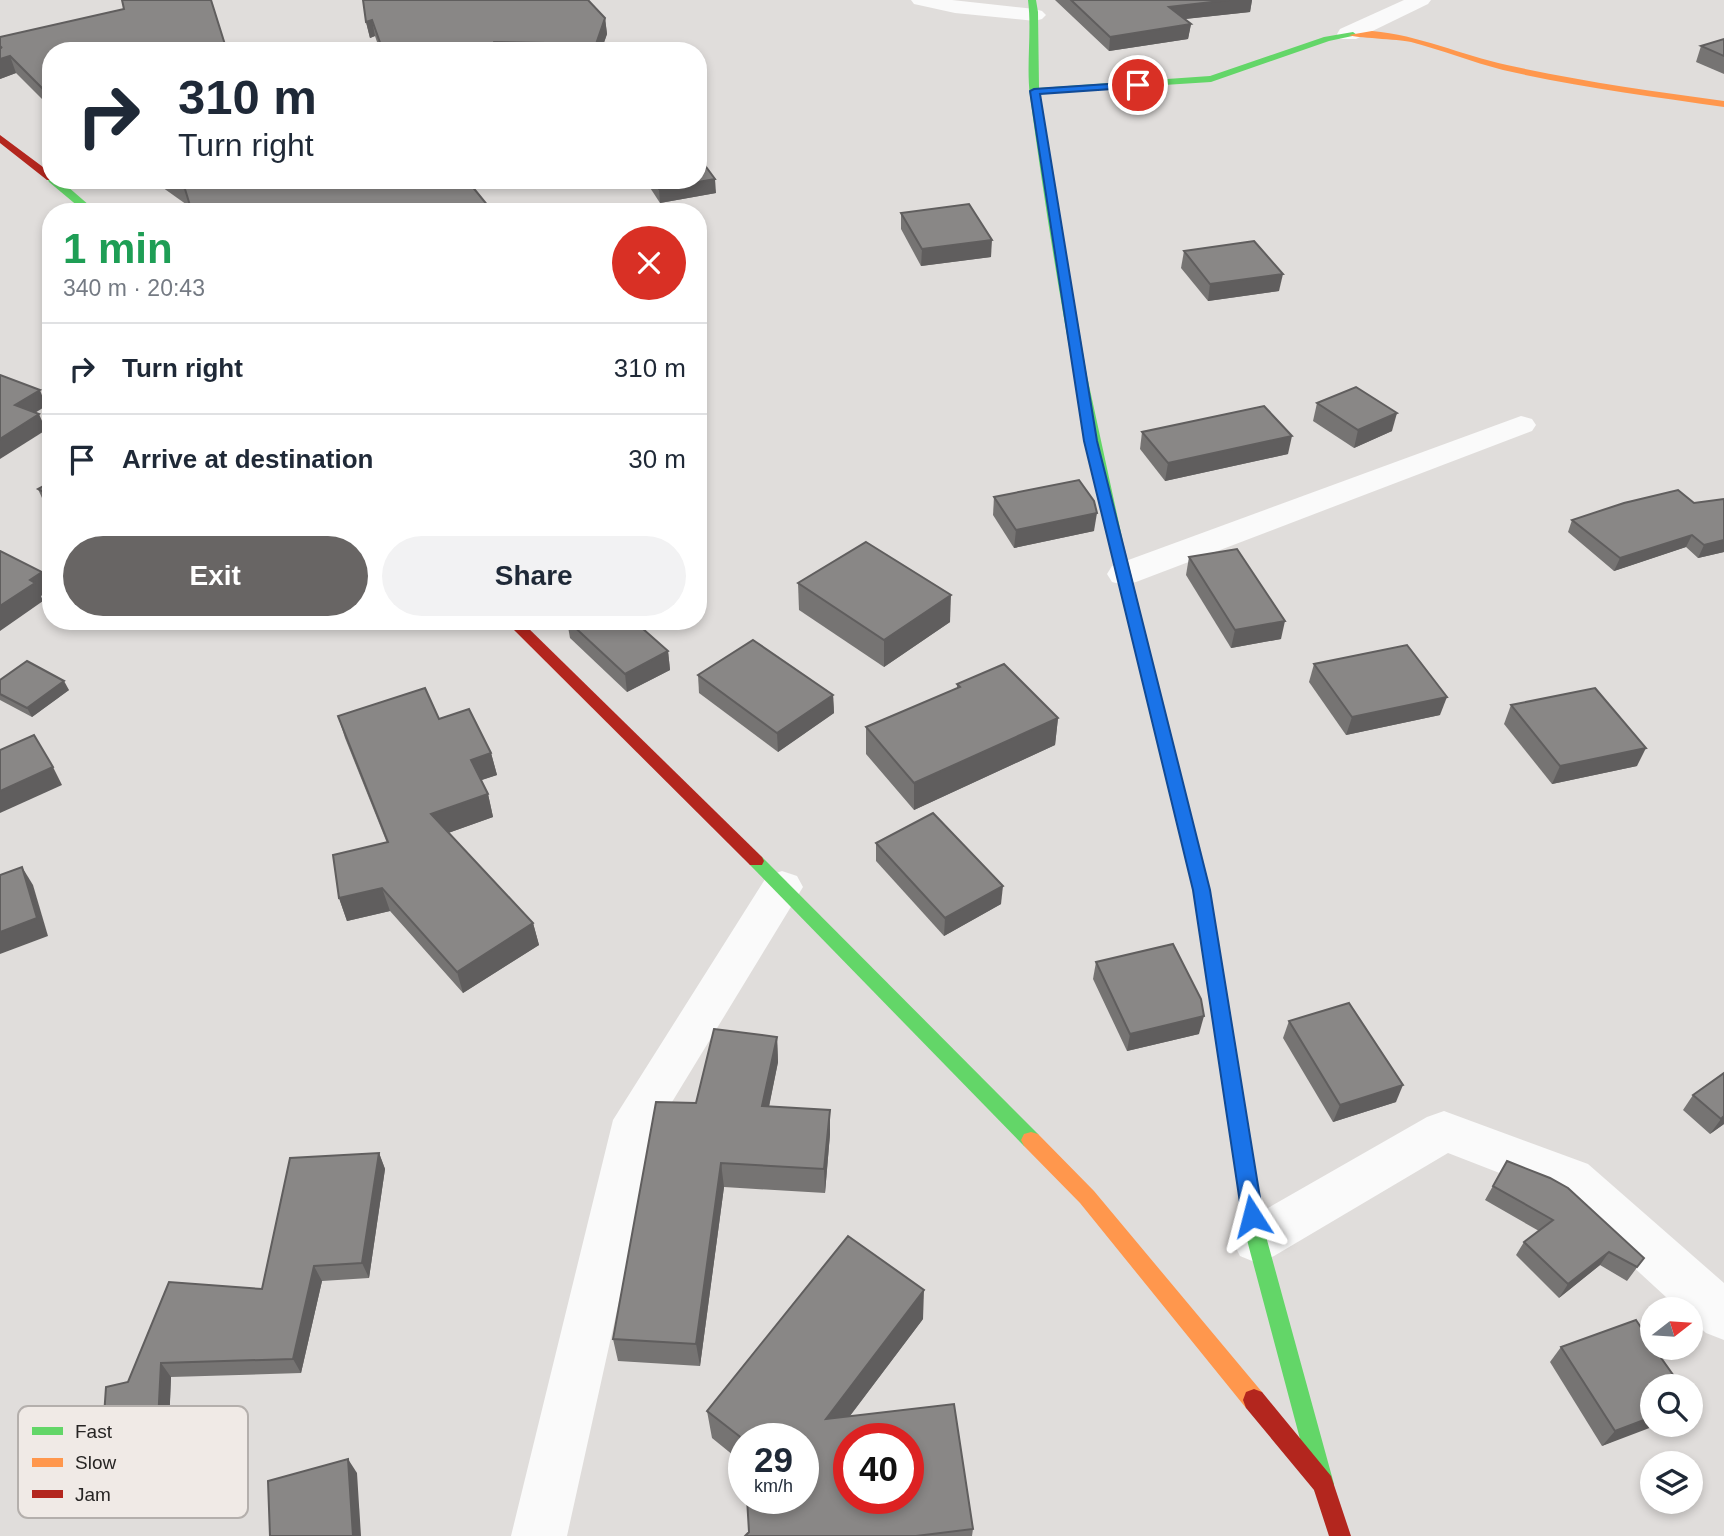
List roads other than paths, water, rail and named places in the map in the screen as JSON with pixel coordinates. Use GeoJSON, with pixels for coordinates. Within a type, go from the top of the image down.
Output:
{"type":"FeatureCollection","features":[{"type":"Feature","properties":{"kind":"street"},"geometry":{"type":"LineString","coordinates":[[921,0],[955,7],[1034,8],[1034,91],[1091,441],[1202,890],[1256,1240],[1323,1484],[1340,1536]]}},
{"type":"Feature","properties":{"kind":"street"},"geometry":{"type":"LineString","coordinates":[[1348,34],[1421,0]]}},
{"type":"Feature","properties":{"kind":"street"},"geometry":{"type":"LineString","coordinates":[[1034,91],[1211,79],[1327,38],[1348,34],[1388,36],[1501,66],[1588,84],[1724,104]]}},
{"type":"Feature","properties":{"kind":"street"},"geometry":{"type":"LineString","coordinates":[[4,144],[42,172]]}},
{"type":"Feature","properties":{"kind":"street"},"geometry":{"type":"LineString","coordinates":[[64,189],[81,203]]}},
{"type":"Feature","properties":{"kind":"street"},"geometry":{"type":"LineString","coordinates":[[1124,575],[1521,425]]}},
{"type":"Feature","properties":{"kind":"street"},"geometry":{"type":"LineString","coordinates":[[521,630],[782,887],[1087,1197],[1323,1484]]}},
{"type":"Feature","properties":{"kind":"street"},"geometry":{"type":"LineString","coordinates":[[539,1536],[636,1120],[782,887]]}},
{"type":"Feature","properties":{"kind":"street"},"geometry":{"type":"LineString","coordinates":[[1256,1240],[1444,1131],[1571,1179],[1724,1317]]}}]}
